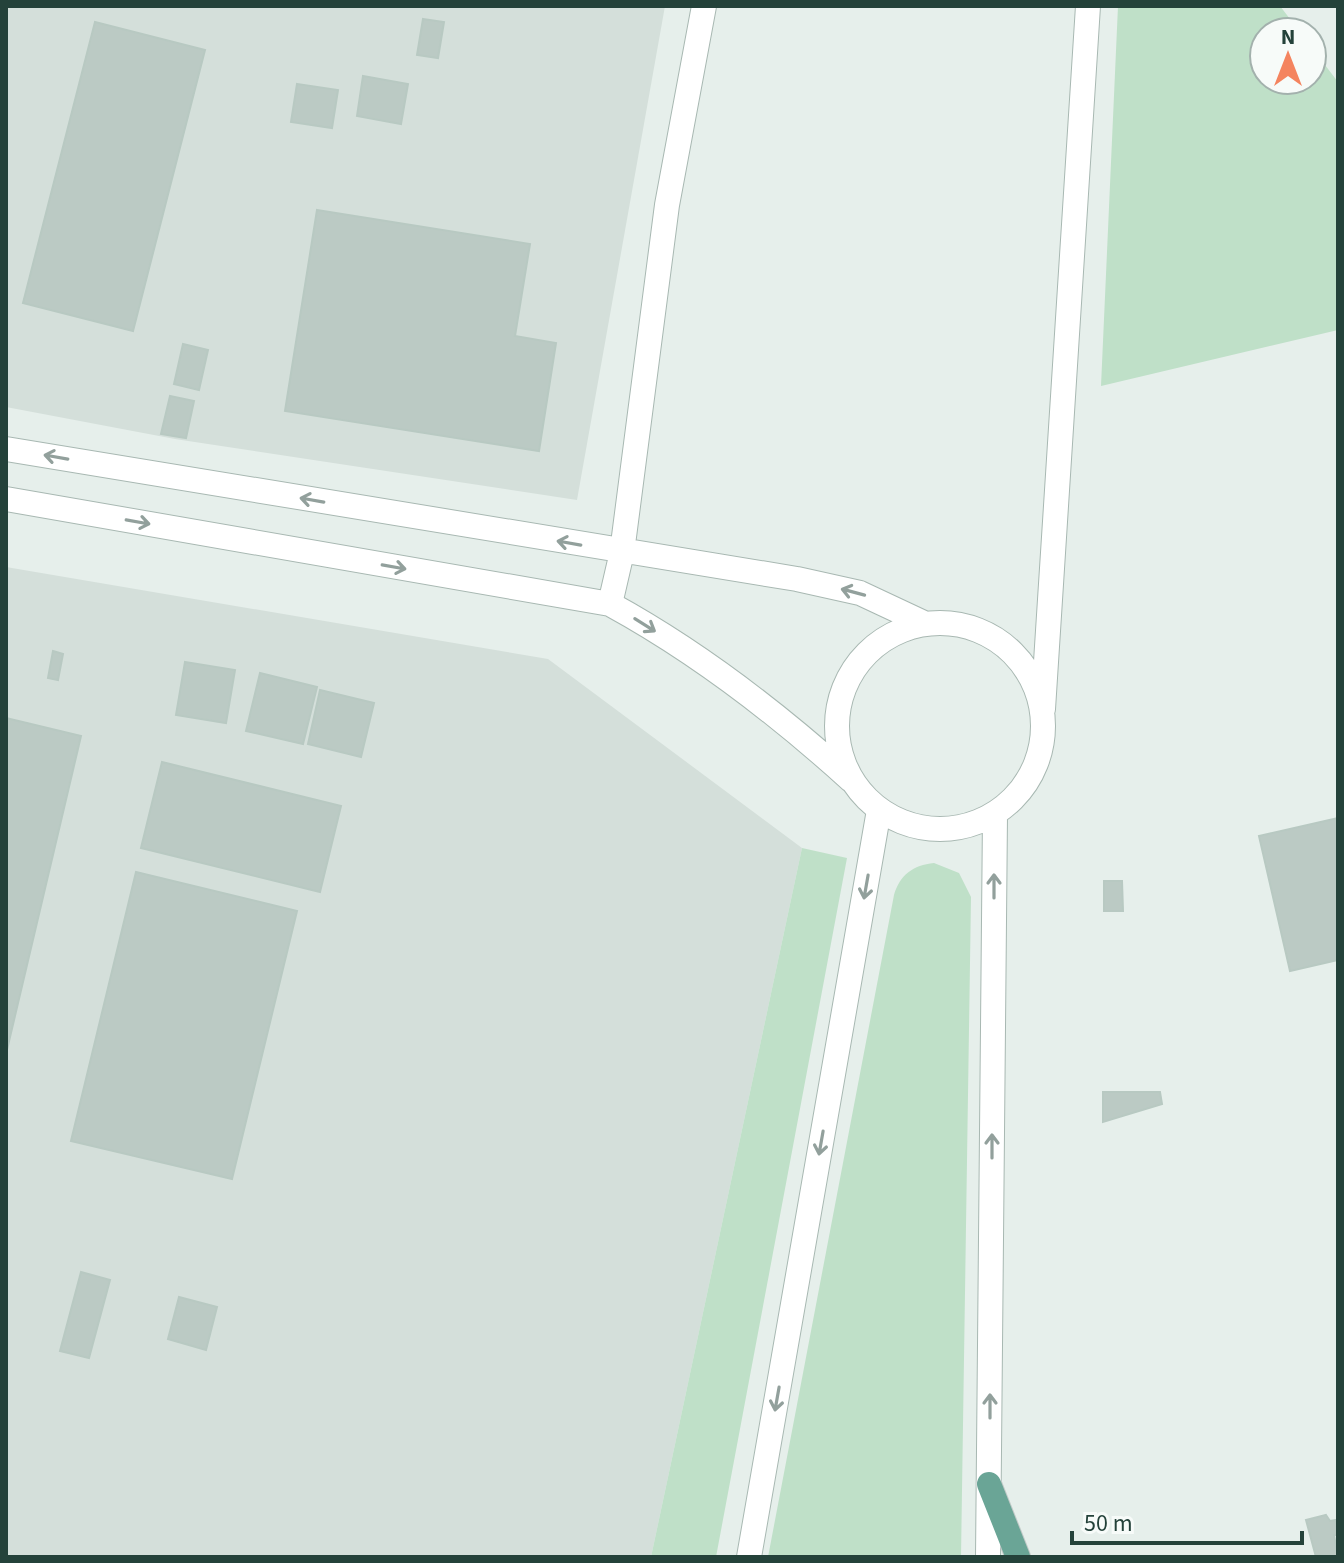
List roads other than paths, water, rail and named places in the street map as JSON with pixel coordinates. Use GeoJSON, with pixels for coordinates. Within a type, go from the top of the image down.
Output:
{"type":"FeatureCollection","features":[{"type":"Feature","properties":{"kind":"main road"},"geometry":{"type":"LineString","coordinates":[[989,1484],[1018,1557]]}},
{"type":"Feature","properties":{"kind":"street"},"geometry":{"type":"LineString","coordinates":[[610,604],[622,552],[667,205],[704,6]]}},
{"type":"Feature","properties":{"kind":"street"},"geometry":{"type":"LineString","coordinates":[[6,499],[610,604],[646,624],[793,728],[879,810],[906,824],[936,829],[966,826],[995,815],[1018,795],[1035,769],[1044,740],[1043,709],[1088,6]]}},
{"type":"Feature","properties":{"kind":"street"},"geometry":{"type":"LineString","coordinates":[[6,449],[797,579],[860,593],[924,623]]}},
{"type":"Feature","properties":{"kind":"street"},"geometry":{"type":"LineString","coordinates":[[851,780],[838,749],[837,726],[845,682],[865,654],[892,634],[924,623],[956,623],[988,633],[1005,646],[1033,679],[1043,709]]}},
{"type":"Feature","properties":{"kind":"street"},"geometry":{"type":"LineString","coordinates":[[749,1557],[879,810]]}},
{"type":"Feature","properties":{"kind":"street"},"geometry":{"type":"LineString","coordinates":[[988,1557],[995,815]]}}]}
